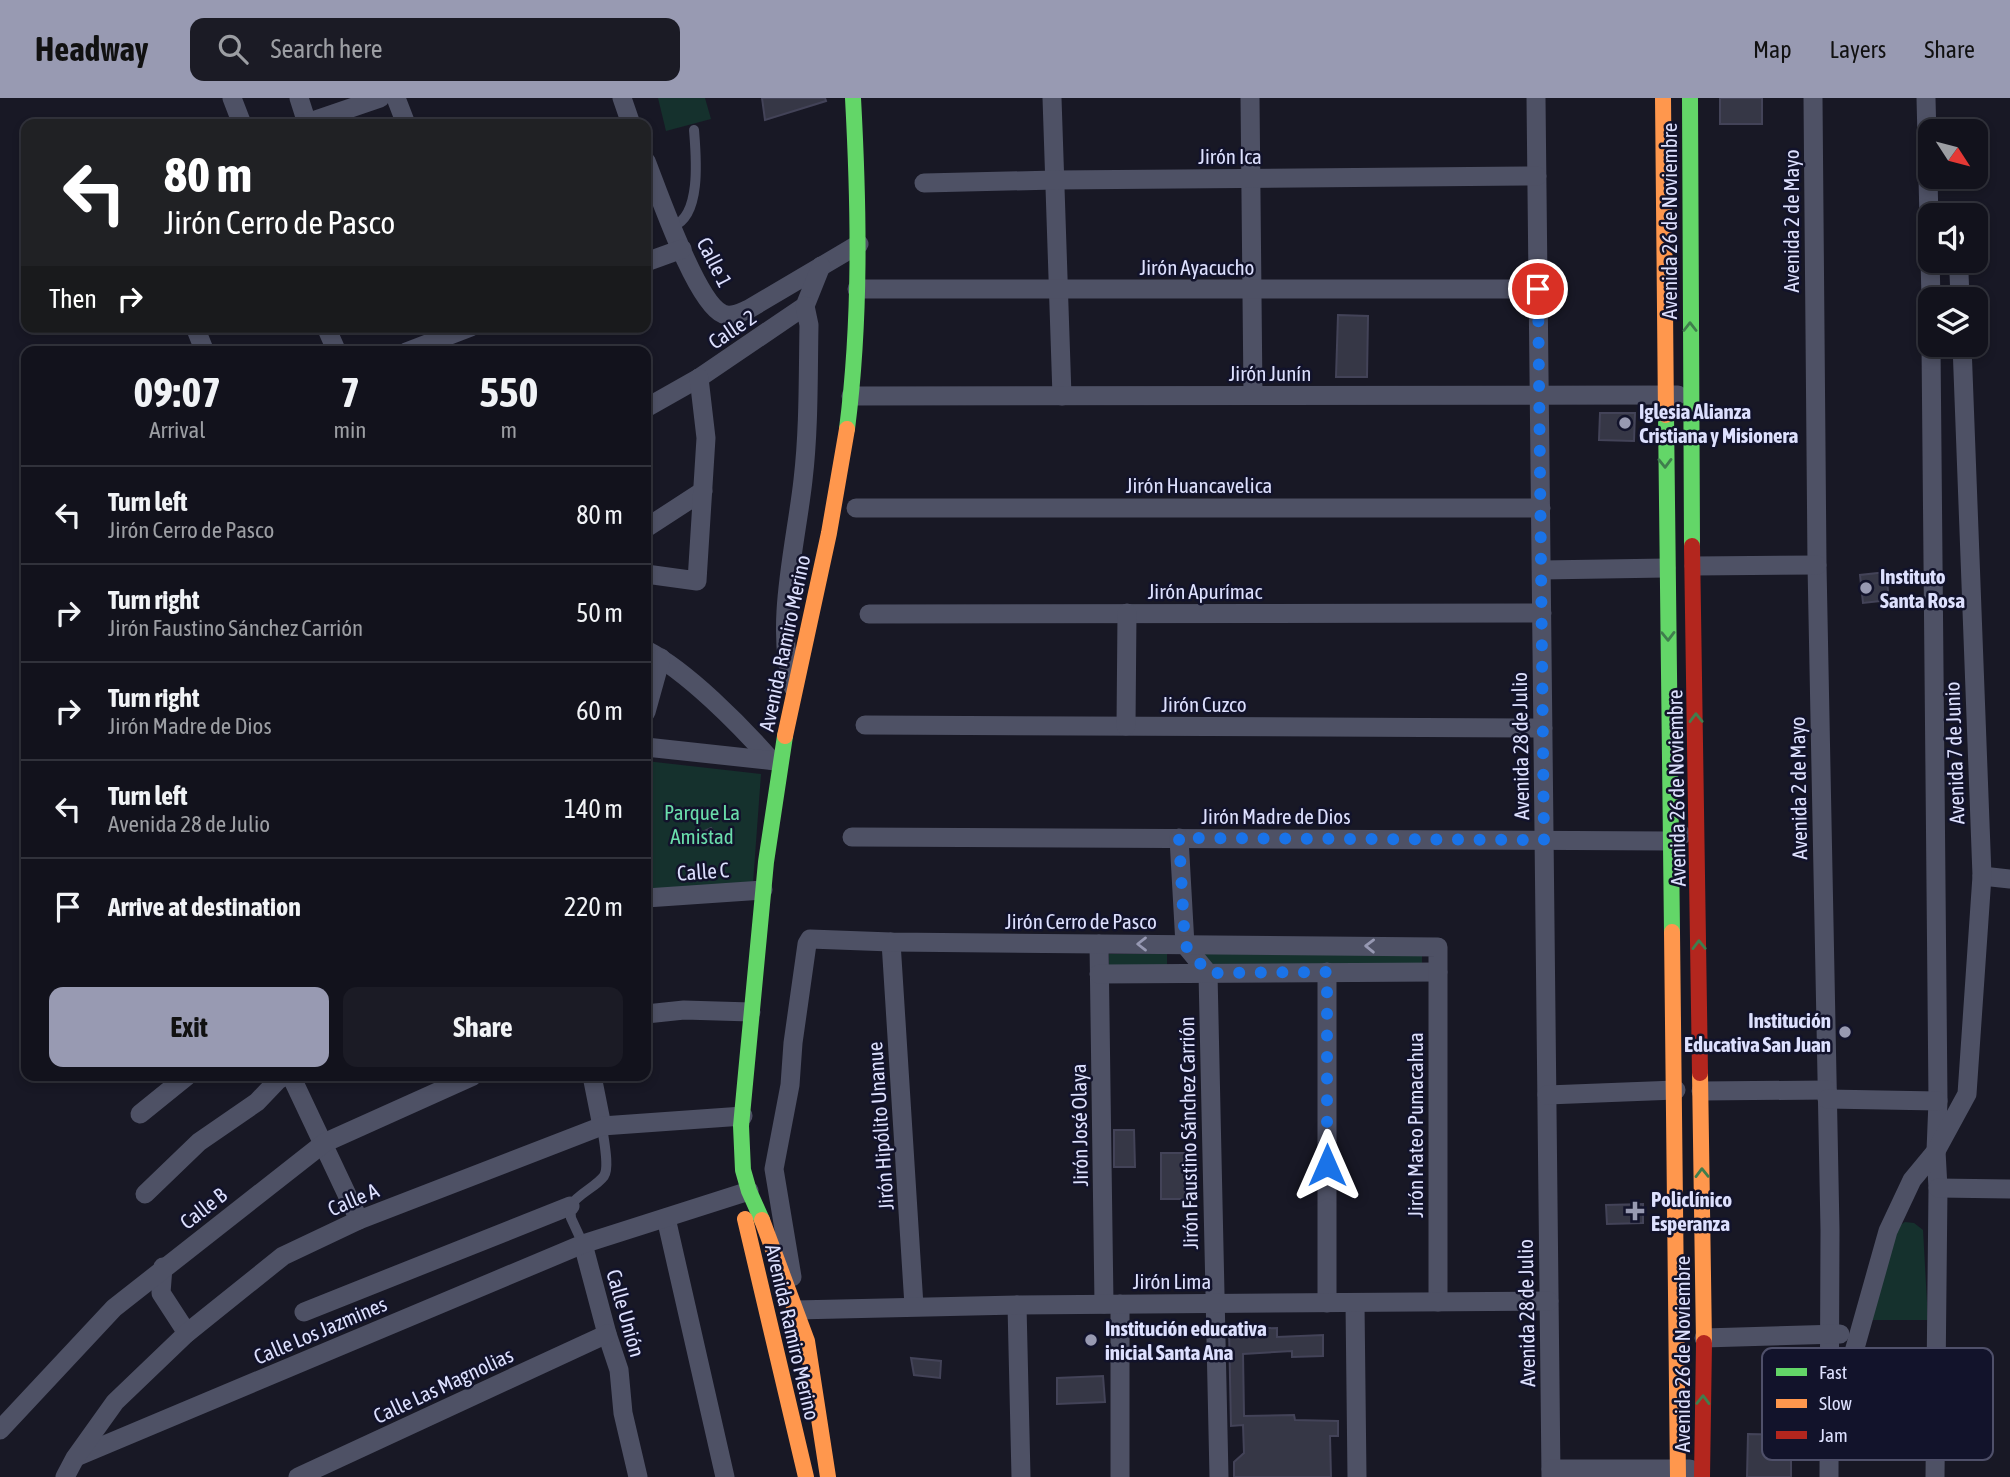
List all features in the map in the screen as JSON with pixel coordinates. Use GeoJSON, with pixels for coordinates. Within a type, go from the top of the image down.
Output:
{"type":"FeatureCollection","features":[{"type":"Feature","properties":{"kind":"main road","name":"Avenida Ramiro Merino"},"geometry":{"type":"LineString","coordinates":[[828,1477],[807,1341],[758,1210],[749,1194],[741,1144],[776,761],[834,512],[851,396],[859,244],[853,98]]}},
{"type":"Feature","properties":{"kind":"main road","name":"Avenida 26 de Noviembre"},"geometry":{"type":"LineString","coordinates":[[1663,98],[1664,394],[1676,1090],[1678,1473]]}},
{"type":"Feature","properties":{"kind":"main road","name":"Avenida 26 de Noviembre"},"geometry":{"type":"LineString","coordinates":[[1690,98],[1690,395],[1704,1338],[1702,1473]]}},
{"type":"Feature","properties":{"kind":"main road","name":"Avenida Ramiro Merino"},"geometry":{"type":"LineString","coordinates":[[749,1194],[744,1214],[806,1477]]}},
{"type":"Feature","properties":{"kind":"street"},"geometry":{"type":"LineString","coordinates":[[232,98],[240,119]]}},
{"type":"Feature","properties":{"kind":"street"},"geometry":{"type":"LineString","coordinates":[[299,98],[304,119]]}},
{"type":"Feature","properties":{"kind":"street"},"geometry":{"type":"LineString","coordinates":[[319,119],[380,98]]}},
{"type":"Feature","properties":{"kind":"street"},"geometry":{"type":"LineString","coordinates":[[396,98],[404,119]]}},
{"type":"Feature","properties":{"kind":"street"},"geometry":{"type":"LineString","coordinates":[[622,98],[629,119]]}},
{"type":"Feature","properties":{"kind":"street"},"geometry":{"type":"LineString","coordinates":[[1052,98],[1062,396]]}},
{"type":"Feature","properties":{"kind":"street"},"geometry":{"type":"LineString","coordinates":[[1250,98],[1253,395]]}},
{"type":"Feature","properties":{"kind":"street","name":"Avenida 28 de Julio"},"geometry":{"type":"LineString","coordinates":[[1536,98],[1551,1473]]}},
{"type":"Feature","properties":{"kind":"street","name":"Avenida 2 de Mayo"},"geometry":{"type":"LineString","coordinates":[[1813,98],[1816,565],[1830,1230],[1828,1348]]}},
{"type":"Feature","properties":{"kind":"street"},"geometry":{"type":"LineString","coordinates":[[1926,98],[1930,203]]}},
{"type":"Feature","properties":{"kind":"street","name":"Calle 1"},"geometry":{"type":"LineString","coordinates":[[651,172],[682,249],[706,297],[720,313],[729,316],[749,309],[859,244]]}},
{"type":"Feature","properties":{"kind":"street","name":"Jirón Ica"},"geometry":{"type":"LineString","coordinates":[[924,183],[1537,176]]}},
{"type":"Feature","properties":{"kind":"street"},"geometry":{"type":"LineString","coordinates":[[651,260],[682,249]]}},
{"type":"Feature","properties":{"kind":"street"},"geometry":{"type":"LineString","coordinates":[[794,692],[786,659],[787,598],[805,457],[809,325],[805,306],[821,267]]}},
{"type":"Feature","properties":{"kind":"street","name":"Jirón Ayacucho"},"geometry":{"type":"LineString","coordinates":[[857,289],[1538,289]]}},
{"type":"Feature","properties":{"kind":"street","name":"Calle 2"},"geometry":{"type":"LineString","coordinates":[[651,402],[699,378],[805,306]]}},
{"type":"Feature","properties":{"kind":"street"},"geometry":{"type":"LineString","coordinates":[[422,346],[455,333]]}},
{"type":"Feature","properties":{"kind":"street","name":"Avenida 7 de Junio"},"geometry":{"type":"LineString","coordinates":[[1931,357],[1938,1101],[1936,1348]]}},
{"type":"Feature","properties":{"kind":"street","name":"Avenida 7 de Junio"},"geometry":{"type":"LineString","coordinates":[[1936,1151],[1966,1094],[1982,877],[1962,357]]}},
{"type":"Feature","properties":{"kind":"street"},"geometry":{"type":"LineString","coordinates":[[651,575],[697,581],[706,438],[699,378]]}},
{"type":"Feature","properties":{"kind":"street","name":"Jirón Junín"},"geometry":{"type":"LineString","coordinates":[[851,396],[1690,395]]}},
{"type":"Feature","properties":{"kind":"street"},"geometry":{"type":"LineString","coordinates":[[651,525],[702,491]]}},
{"type":"Feature","properties":{"kind":"street","name":"Jirón Huancavelica"},"geometry":{"type":"LineString","coordinates":[[856,508],[1541,508]]}},
{"type":"Feature","properties":{"kind":"street"},"geometry":{"type":"LineString","coordinates":[[1694,566],[1816,565]]}},
{"type":"Feature","properties":{"kind":"street"},"geometry":{"type":"LineString","coordinates":[[1542,570],[1666,568]]}},
{"type":"Feature","properties":{"kind":"street","name":"Jirón Apurímac"},"geometry":{"type":"LineString","coordinates":[[869,614],[1542,613]]}},
{"type":"Feature","properties":{"kind":"street"},"geometry":{"type":"LineString","coordinates":[[1126,726],[1127,614]]}},
{"type":"Feature","properties":{"kind":"street"},"geometry":{"type":"LineString","coordinates":[[653,654],[683,675],[776,761]]}},
{"type":"Feature","properties":{"kind":"street","name":"Jirón Cuzco"},"geometry":{"type":"LineString","coordinates":[[865,725],[1543,729]]}},
{"type":"Feature","properties":{"kind":"street"},"geometry":{"type":"LineString","coordinates":[[651,748],[776,761]]}},
{"type":"Feature","properties":{"kind":"street","name":"Jirón Madre de Dios"},"geometry":{"type":"LineString","coordinates":[[852,836],[1671,841],[1697,828]]}},
{"type":"Feature","properties":{"kind":"street"},"geometry":{"type":"LineString","coordinates":[[1179,838],[1185,945],[1208,973]]}},
{"type":"Feature","properties":{"kind":"street"},"geometry":{"type":"LineString","coordinates":[[1982,877],[2010,879]]}},
{"type":"Feature","properties":{"kind":"street","name":"Calle C"},"geometry":{"type":"LineString","coordinates":[[651,898],[763,890]]}},
{"type":"Feature","properties":{"kind":"street","name":"Jirón Cerro de Pasco"},"geometry":{"type":"LineString","coordinates":[[794,1307],[794,1285],[774,1169],[790,1085],[793,1043],[810,939],[1438,947]]}},
{"type":"Feature","properties":{"kind":"street","name":"Jirón Hipólito Unanue"},"geometry":{"type":"LineString","coordinates":[[891,942],[914,1306]]}},
{"type":"Feature","properties":{"kind":"street","name":"Jirón José Olaya"},"geometry":{"type":"LineString","coordinates":[[1099,944],[1120,1477]]}},
{"type":"Feature","properties":{"kind":"street","name":"Jirón Mateo Pumacahua"},"geometry":{"type":"LineString","coordinates":[[1438,947],[1438,1302]]}},
{"type":"Feature","properties":{"kind":"street"},"geometry":{"type":"LineString","coordinates":[[1327,972],[1327,1303]]}},
{"type":"Feature","properties":{"kind":"street"},"geometry":{"type":"LineString","coordinates":[[1099,974],[1438,972]]}},
{"type":"Feature","properties":{"kind":"street","name":"Jirón Faustino Sánchez Carrión"},"geometry":{"type":"LineString","coordinates":[[1208,973],[1219,1477]]}},
{"type":"Feature","properties":{"kind":"street"},"geometry":{"type":"LineString","coordinates":[[651,1013],[684,1010],[751,1012]]}},
{"type":"Feature","properties":{"kind":"street"},"geometry":{"type":"LineString","coordinates":[[140,1114],[181,1081]]}},
{"type":"Feature","properties":{"kind":"street"},"geometry":{"type":"LineString","coordinates":[[145,1194],[198,1142],[257,1102],[277,1081]]}},
{"type":"Feature","properties":{"kind":"street"},"geometry":{"type":"LineString","coordinates":[[295,1081],[359,1220]]}},
{"type":"Feature","properties":{"kind":"street","name":"Calle B"},"geometry":{"type":"LineString","coordinates":[[0,1430],[114,1308],[324,1143],[462,1081]]}},
{"type":"Feature","properties":{"kind":"street"},"geometry":{"type":"LineString","coordinates":[[593,1081],[602,1126]]}},
{"type":"Feature","properties":{"kind":"street"},"geometry":{"type":"LineString","coordinates":[[1547,1095],[1676,1090]]}},
{"type":"Feature","properties":{"kind":"street"},"geometry":{"type":"LineString","coordinates":[[1701,1091],[1938,1101]]}},
{"type":"Feature","properties":{"kind":"street","name":"Calle A"},"geometry":{"type":"LineString","coordinates":[[65,1477],[75,1458],[115,1402],[187,1333],[283,1256],[359,1220],[602,1126],[743,1116]]}},
{"type":"Feature","properties":{"kind":"street"},"geometry":{"type":"LineString","coordinates":[[1853,1348],[1888,1231],[1912,1180],[1936,1151]]}},
{"type":"Feature","properties":{"kind":"street"},"geometry":{"type":"LineString","coordinates":[[1938,1188],[2010,1189]]}},
{"type":"Feature","properties":{"kind":"street","name":"Calle Los Jazmines"},"geometry":{"type":"LineString","coordinates":[[75,1458],[583,1244],[749,1194]]}},
{"type":"Feature","properties":{"kind":"street"},"geometry":{"type":"LineString","coordinates":[[304,1312],[570,1206]]}},
{"type":"Feature","properties":{"kind":"street"},"geometry":{"type":"LineString","coordinates":[[666,1218],[726,1477]]}},
{"type":"Feature","properties":{"kind":"street","name":"Calle Unión"},"geometry":{"type":"LineString","coordinates":[[583,1244],[619,1370],[622,1413],[638,1477]]}},
{"type":"Feature","properties":{"kind":"street"},"geometry":{"type":"LineString","coordinates":[[163,1267],[161,1293],[187,1333]]}},
{"type":"Feature","properties":{"kind":"street","name":"Jirón Lima"},"geometry":{"type":"LineString","coordinates":[[794,1307],[1549,1301]]}},
{"type":"Feature","properties":{"kind":"street"},"geometry":{"type":"LineString","coordinates":[[1356,1303],[1357,1477]]}},
{"type":"Feature","properties":{"kind":"street"},"geometry":{"type":"LineString","coordinates":[[1017,1305],[1021,1477]]}},
{"type":"Feature","properties":{"kind":"street","name":"Calle Las Magnolias"},"geometry":{"type":"LineString","coordinates":[[298,1477],[607,1334]]}},
{"type":"Feature","properties":{"kind":"street"},"geometry":{"type":"LineString","coordinates":[[1704,1338],[1857,1334]]}},
{"type":"Feature","properties":{"kind":"street"},"geometry":{"type":"LineString","coordinates":[[1551,1473],[1702,1473]]}},
{"type":"Feature","properties":{"kind":"lane"},"geometry":{"type":"LineString","coordinates":[[673,226],[682,223],[689,214],[696,169],[694,130]]}},
{"type":"Feature","properties":{"kind":"lane"},"geometry":{"type":"LineString","coordinates":[[583,1244],[571,1218],[570,1206],[577,1196],[604,1176],[607,1167],[602,1126]]}},
{"type":"Feature","properties":{"kind":"green space"},"geometry":{"type":"Polygon","coordinates":[[[658,98],[705,98],[711,119],[666,131],[658,98]]]}},
{"type":"Feature","properties":{"kind":"green space","name":"Parque La Amistad"},"geometry":{"type":"Polygon","coordinates":[[[651,762],[761,774],[753,883],[651,892],[651,762]]]}},
{"type":"Feature","properties":{"kind":"green space"},"geometry":{"type":"Polygon","coordinates":[[[1422,953],[1422,966],[1208,964],[1202,954],[1422,953]]]}},
{"type":"Feature","properties":{"kind":"green space"},"geometry":{"type":"Polygon","coordinates":[[[1109,954],[1167,954],[1167,967],[1109,966],[1109,954]]]}},
{"type":"Feature","properties":{"kind":"green space"},"geometry":{"type":"Polygon","coordinates":[[[1905,1222],[1914,1223],[1923,1230],[1928,1320],[1868,1320],[1897,1227],[1905,1222]]]}},
{"type":"Feature","properties":{"kind":"building"},"geometry":{"type":"Polygon","coordinates":[[[762,98],[825,98],[826,101],[765,120],[762,98]]]}},
{"type":"Feature","properties":{"kind":"building"},"geometry":{"type":"Polygon","coordinates":[[[1720,98],[1762,98],[1762,124],[1720,124],[1720,98]]]}},
{"type":"Feature","properties":{"kind":"building"},"geometry":{"type":"Polygon","coordinates":[[[1338,315],[1368,316],[1367,377],[1336,377],[1338,315]]]}},
{"type":"Feature","properties":{"kind":"building"},"geometry":{"type":"Polygon","coordinates":[[[1600,413],[1635,413],[1634,441],[1599,440],[1600,413]]]}},
{"type":"Feature","properties":{"kind":"building"},"geometry":{"type":"Polygon","coordinates":[[[1886,572],[1889,600],[1863,603],[1860,575],[1886,572]]]}},
{"type":"Feature","properties":{"kind":"building"},"geometry":{"type":"Polygon","coordinates":[[[711,828],[716,834],[712,845],[698,834],[711,828]]]}},
{"type":"Feature","properties":{"kind":"building"},"geometry":{"type":"Polygon","coordinates":[[[1114,1130],[1134,1130],[1135,1167],[1114,1167],[1114,1130]]]}},
{"type":"Feature","properties":{"kind":"building"},"geometry":{"type":"Polygon","coordinates":[[[1161,1153],[1184,1153],[1185,1199],[1161,1199],[1161,1153]]]}},
{"type":"Feature","properties":{"kind":"building"},"geometry":{"type":"Polygon","coordinates":[[[1643,1204],[1643,1223],[1607,1224],[1606,1205],[1643,1204]]]}},
{"type":"Feature","properties":{"kind":"building"},"geometry":{"type":"Polygon","coordinates":[[[1277,1328],[1277,1337],[1323,1335],[1323,1356],[1292,1357],[1292,1351],[1243,1354],[1244,1416],[1294,1415],[1295,1420],[1338,1421],[1338,1436],[1330,1436],[1331,1477],[1234,1477],[1234,1462],[1244,1453],[1243,1425],[1231,1426],[1229,1329],[1277,1328]]]}},
{"type":"Feature","properties":{"kind":"building"},"geometry":{"type":"Polygon","coordinates":[[[911,1358],[941,1361],[940,1378],[914,1375],[911,1358]]]}},
{"type":"Feature","properties":{"kind":"building"},"geometry":{"type":"Polygon","coordinates":[[[1103,1376],[1105,1402],[1057,1404],[1057,1378],[1103,1376]]]}},
{"type":"Feature","properties":{"kind":"building"},"geometry":{"type":"Polygon","coordinates":[[[1748,1434],[1762,1434],[1762,1460],[1791,1460],[1791,1477],[1747,1477],[1748,1434]]]}},
{"type":"Feature","properties":{"kind":"traffic: fast"},"geometry":{"type":"LineString","coordinates":[[847,429],[855,346],[858,264],[853,98]]}},
{"type":"Feature","properties":{"kind":"traffic: fast"},"geometry":{"type":"LineString","coordinates":[[1690,98],[1692,546]]}},
{"type":"Feature","properties":{"kind":"traffic: fast"},"geometry":{"type":"LineString","coordinates":[[1666,415],[1672,932]]}},
{"type":"Feature","properties":{"kind":"traffic: fast"},"geometry":{"type":"LineString","coordinates":[[762,1220],[743,1170],[741,1126],[766,862],[785,736]]}},
{"type":"Feature","properties":{"kind":"traffic: slow"},"geometry":{"type":"LineString","coordinates":[[1663,98],[1666,415]]}},
{"type":"Feature","properties":{"kind":"traffic: slow"},"geometry":{"type":"LineString","coordinates":[[785,736],[829,533],[847,429]]}},
{"type":"Feature","properties":{"kind":"traffic: slow"},"geometry":{"type":"LineString","coordinates":[[1672,932],[1678,1477]]}},
{"type":"Feature","properties":{"kind":"traffic: slow"},"geometry":{"type":"LineString","coordinates":[[1700,1073],[1704,1343]]}},
{"type":"Feature","properties":{"kind":"traffic: slow"},"geometry":{"type":"LineString","coordinates":[[745,1219],[806,1477]]}},
{"type":"Feature","properties":{"kind":"traffic: slow"},"geometry":{"type":"LineString","coordinates":[[762,1220],[807,1341],[828,1477]]}},
{"type":"Feature","properties":{"kind":"traffic: jam"},"geometry":{"type":"LineString","coordinates":[[1692,546],[1700,1073]]}},
{"type":"Feature","properties":{"kind":"traffic: jam"},"geometry":{"type":"LineString","coordinates":[[1702,1477],[1704,1343]]}},
{"type":"Feature","properties":{"kind":"place","name":"Iglesia Alianza Cristiana y Misionera"},"geometry":{"type":"Point","coordinates":[1625,423]}},
{"type":"Feature","properties":{"kind":"place","name":"Instituto Santa Rosa"},"geometry":{"type":"Point","coordinates":[1866,588]}},
{"type":"Feature","properties":{"kind":"place","name":"Institución Educativa San Juan"},"geometry":{"type":"Point","coordinates":[1845,1032]}},
{"type":"Feature","properties":{"kind":"place","name":"Policlínico Esperanza"},"geometry":{"type":"Point","coordinates":[1635,1211]}},
{"type":"Feature","properties":{"kind":"place","name":"Institución educativa inicial Santa Ana"},"geometry":{"type":"Point","coordinates":[1091,1340]}},
{"type":"Feature","properties":{"kind":"route"},"geometry":{"type":"LineString","coordinates":[[1327,1165],[1327,972],[1208,973],[1185,945],[1179,838],[1544,840],[1538,289]]}}]}
